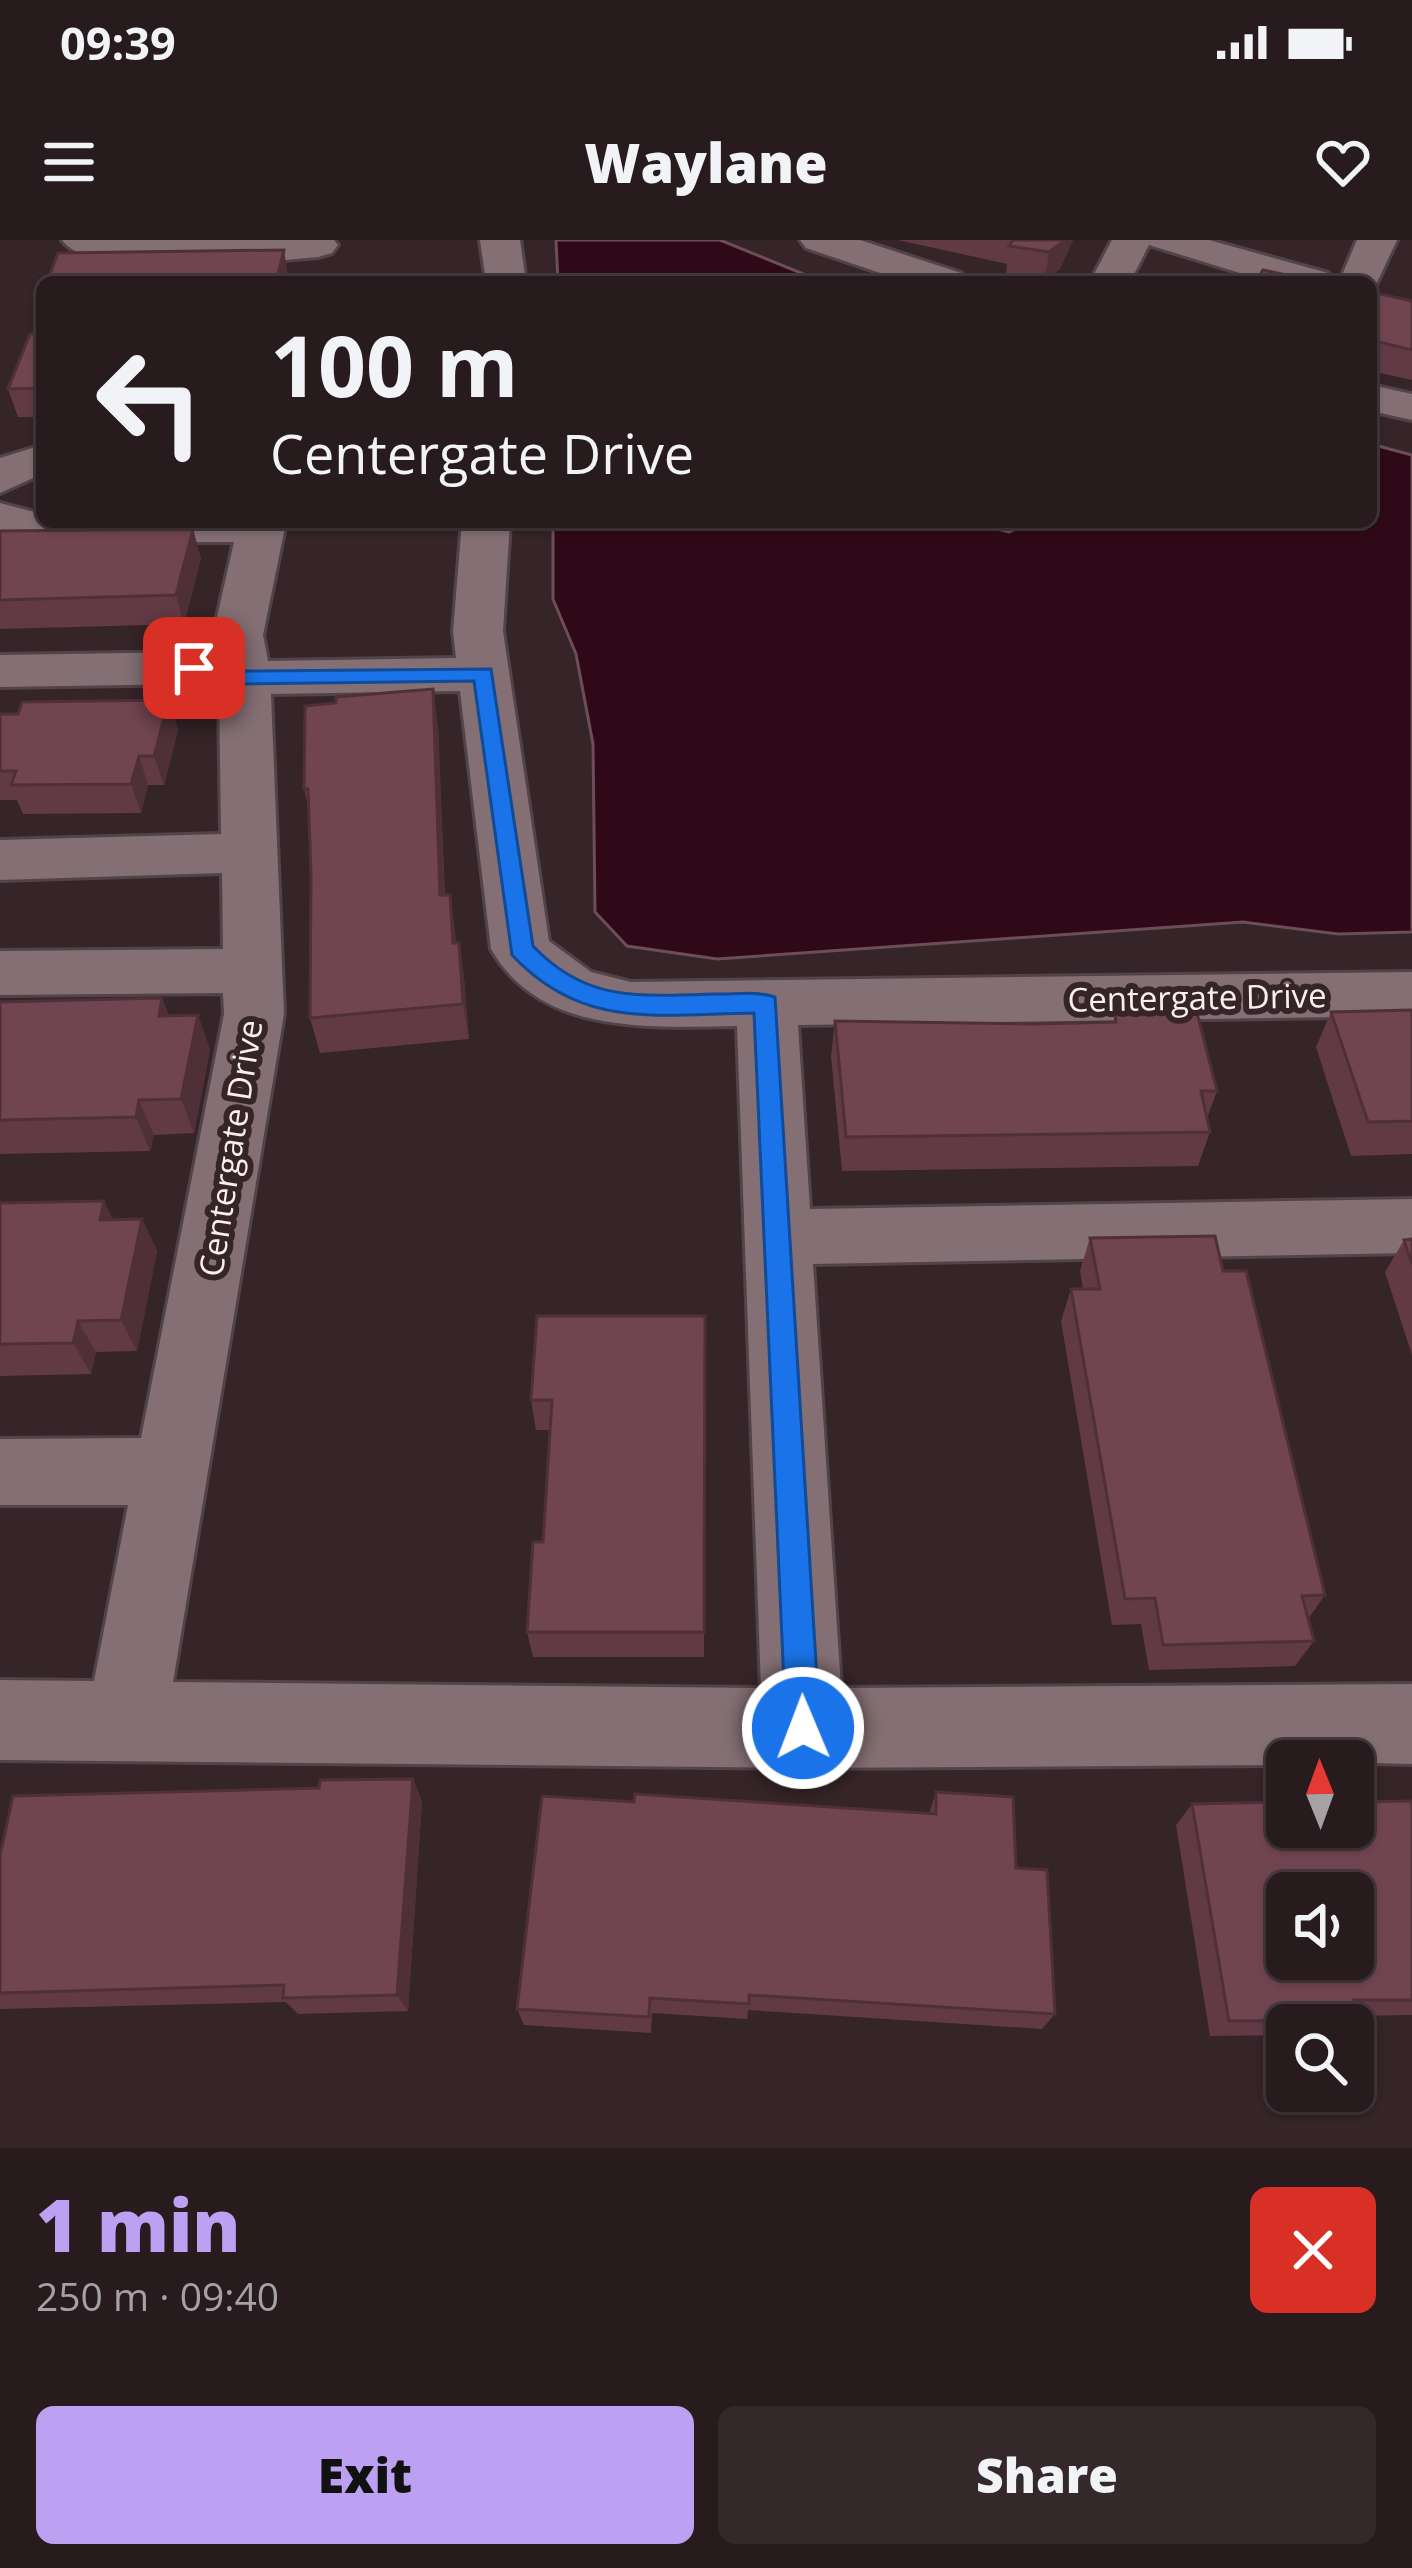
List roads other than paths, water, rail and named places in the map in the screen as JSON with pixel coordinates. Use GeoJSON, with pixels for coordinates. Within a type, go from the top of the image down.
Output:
{"type":"FeatureCollection","features":[{"type":"Feature","properties":{"kind":"street"},"geometry":{"type":"LineString","coordinates":[[82,240],[97,250],[316,256]]}},
{"type":"Feature","properties":{"kind":"street"},"geometry":{"type":"LineString","coordinates":[[500,240],[505,276]]}},
{"type":"Feature","properties":{"kind":"street"},"geometry":{"type":"LineString","coordinates":[[820,240],[929,276]]}},
{"type":"Feature","properties":{"kind":"street"},"geometry":{"type":"LineString","coordinates":[[1113,276],[1132,240]]}},
{"type":"Feature","properties":{"kind":"street"},"geometry":{"type":"LineString","coordinates":[[1166,240],[1291,276]]}},
{"type":"Feature","properties":{"kind":"street"},"geometry":{"type":"LineString","coordinates":[[1375,276],[1377,240]]}},
{"type":"Feature","properties":{"kind":"street"},"geometry":{"type":"LineString","coordinates":[[1377,399],[1412,407]]}},
{"type":"Feature","properties":{"kind":"street"},"geometry":{"type":"LineString","coordinates":[[0,479],[36,461]]}},
{"type":"Feature","properties":{"kind":"street"},"geometry":{"type":"LineString","coordinates":[[0,517],[36,527]]}},
{"type":"Feature","properties":{"kind":"street","name":"Centergate Drive"},"geometry":{"type":"LineString","coordinates":[[127,1719],[254,1015],[244,677],[238,635],[260,528]]}},
{"type":"Feature","properties":{"kind":"street","name":"Centergate Drive"},"geometry":{"type":"LineString","coordinates":[[486,528],[478,631],[521,949],[546,975],[583,997],[631,1005],[1412,994]]}},
{"type":"Feature","properties":{"kind":"street"},"geometry":{"type":"LineString","coordinates":[[0,671],[189,692],[244,677],[483,674]]}},
{"type":"Feature","properties":{"kind":"street"},"geometry":{"type":"LineString","coordinates":[[0,695],[75,682]]}},
{"type":"Feature","properties":{"kind":"street"},"geometry":{"type":"LineString","coordinates":[[0,860],[250,853]]}},
{"type":"Feature","properties":{"kind":"street"},"geometry":{"type":"LineString","coordinates":[[0,974],[253,971]]}},
{"type":"Feature","properties":{"kind":"street"},"geometry":{"type":"LineString","coordinates":[[766,1003],[803,1728]]}},
{"type":"Feature","properties":{"kind":"street"},"geometry":{"type":"LineString","coordinates":[[779,1238],[1412,1226]]}},
{"type":"Feature","properties":{"kind":"street"},"geometry":{"type":"LineString","coordinates":[[0,1472],[173,1471]]}},
{"type":"Feature","properties":{"kind":"street"},"geometry":{"type":"LineString","coordinates":[[0,1720],[803,1728],[1412,1724]]}}]}
